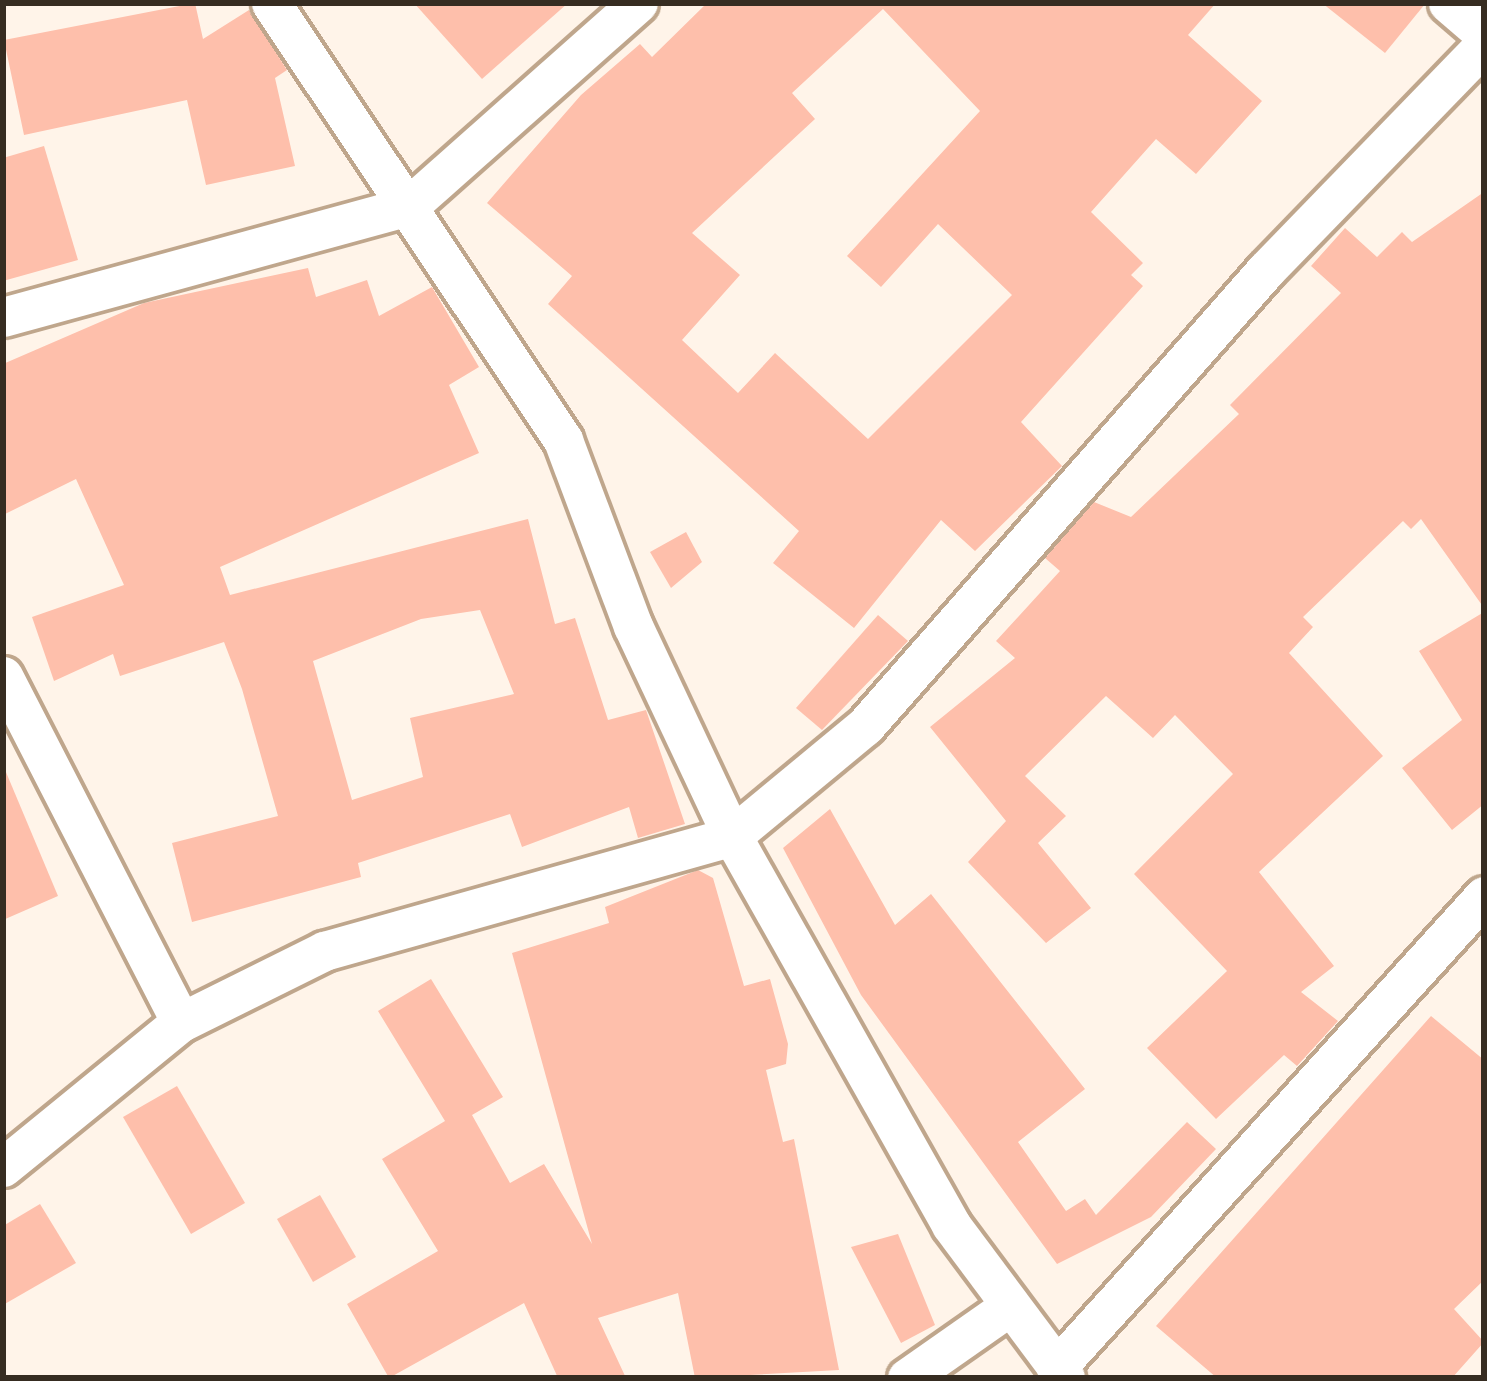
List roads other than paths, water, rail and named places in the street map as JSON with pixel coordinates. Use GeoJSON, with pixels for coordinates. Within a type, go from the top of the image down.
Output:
{"type":"FeatureCollection","features":[{"type":"Feature","properties":{"kind":"street"},"geometry":{"type":"LineString","coordinates":[[271,3],[563,440],[633,626],[732,836],[951,1225],[1060,1373],[1476,922]]}},
{"type":"Feature","properties":{"kind":"street"},"geometry":{"type":"LineString","coordinates":[[3,317],[410,206],[638,3]]}},
{"type":"Feature","properties":{"kind":"street"},"geometry":{"type":"LineString","coordinates":[[1448,3],[1484,34]]}},
{"type":"Feature","properties":{"kind":"street"},"geometry":{"type":"LineString","coordinates":[[3,1167],[181,1022],[421,915],[732,836],[866,726],[1265,271],[1484,45]]}},
{"type":"Feature","properties":{"kind":"street"},"geometry":{"type":"LineString","coordinates":[[3,676],[181,1022]]}},
{"type":"Feature","properties":{"kind":"street"},"geometry":{"type":"LineString","coordinates":[[907,1378],[1010,1306]]}}]}
